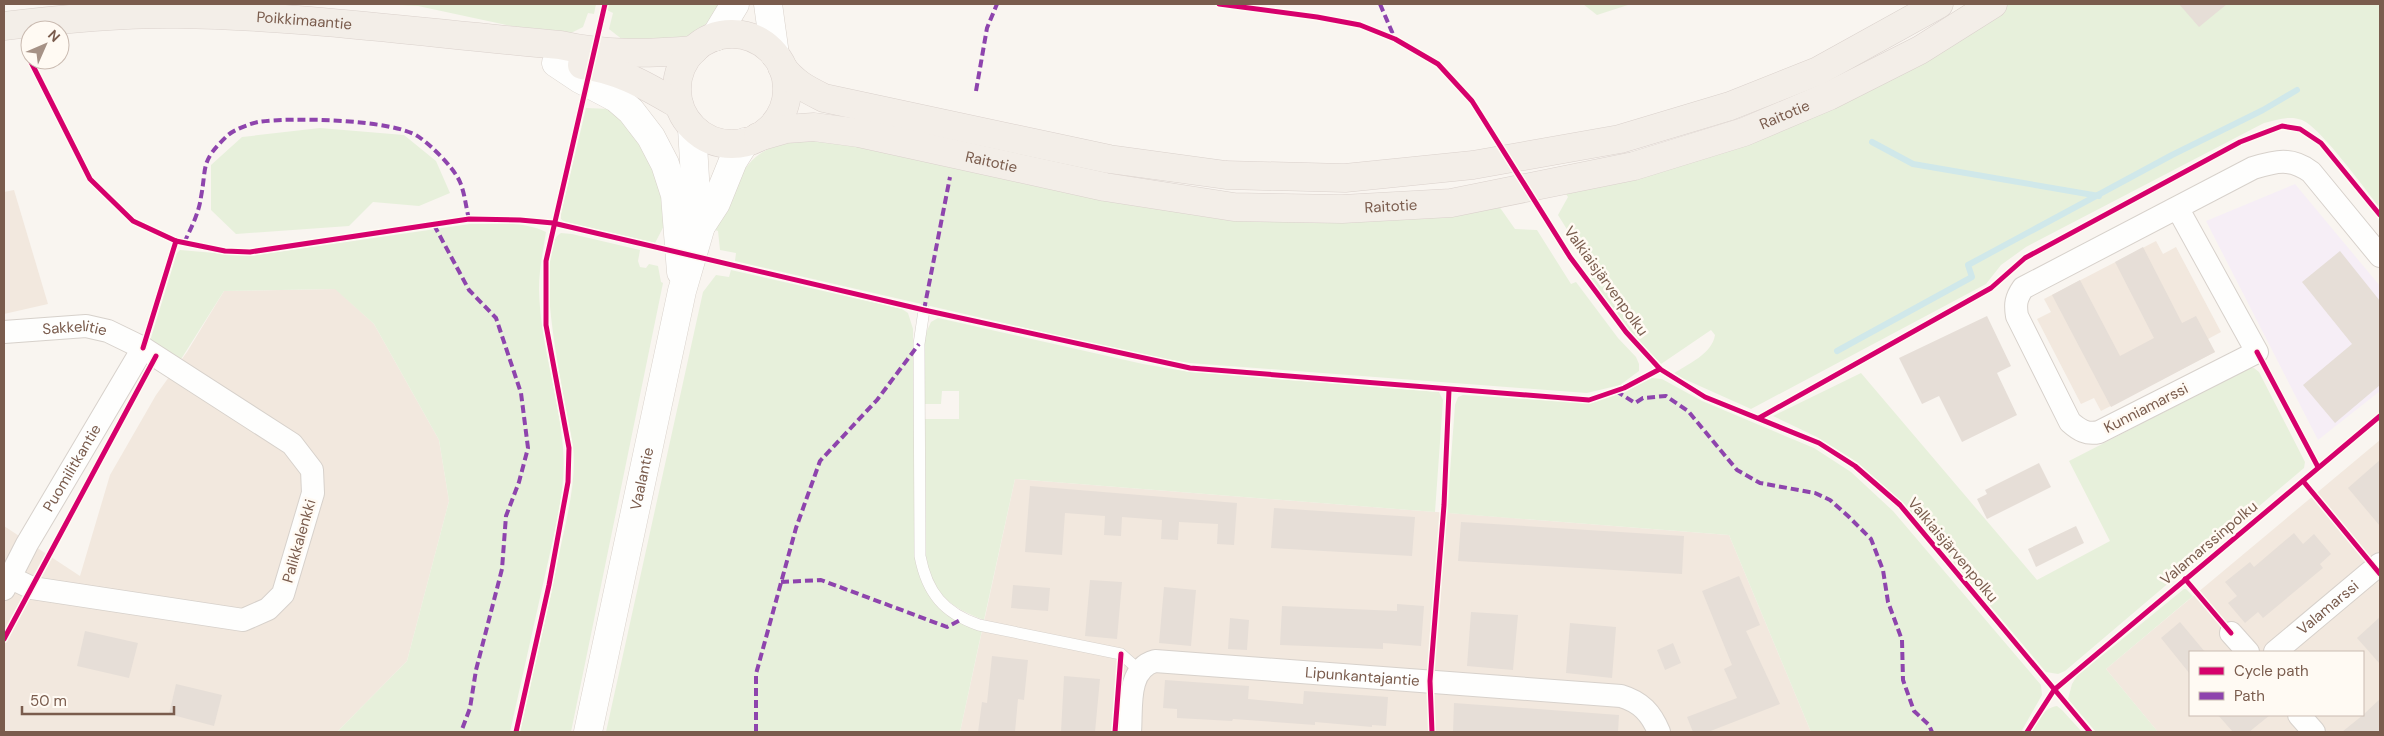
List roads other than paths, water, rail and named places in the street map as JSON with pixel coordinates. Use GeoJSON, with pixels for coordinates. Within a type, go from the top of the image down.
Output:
{"type":"FeatureCollection","features":[{"type":"Feature","properties":{"kind":"main road","name":"Raitotie"},"geometry":{"type":"LineString","coordinates":[[778,61],[792,80],[801,87],[824,98],[1101,157],[1226,175],[1345,178],[1473,165],[1620,139],[1721,109],[1818,71],[1939,4]]}},
{"type":"Feature","properties":{"kind":"main road","name":"Raitotie"},"geometry":{"type":"LineString","coordinates":[[751,140],[786,129],[814,127],[859,133],[1106,187],[1234,207],[1342,209],[1450,203],[1634,166],[1744,132],[1829,96],[1920,50],[1993,4]]}},
{"type":"Feature","properties":{"kind":"main road","name":"Poikkimaantie"},"geometry":{"type":"LineString","coordinates":[[4,26],[49,20],[186,14],[327,20],[515,41],[643,84],[686,116]]}},
{"type":"Feature","properties":{"kind":"main road"},"geometry":{"type":"LineString","coordinates":[[741,35],[754,39],[766,46],[778,61],[786,79],[784,106],[774,124],[751,140],[730,144],[717,142],[686,116],[677,94],[680,70],[704,43],[741,35]]}},
{"type":"Feature","properties":{"kind":"main road","name":"Poikkimaantie"},"geometry":{"type":"LineString","coordinates":[[623,76],[704,43]]}},
{"type":"Feature","properties":{"kind":"street"},"geometry":{"type":"LineString","coordinates":[[704,43],[735,4]]}},
{"type":"Feature","properties":{"kind":"street"},"geometry":{"type":"LineString","coordinates":[[768,4],[778,61]]}},
{"type":"Feature","properties":{"kind":"street"},"geometry":{"type":"LineString","coordinates":[[623,76],[631,111],[651,137],[665,164],[675,195],[690,223]]}},
{"type":"Feature","properties":{"kind":"street","name":"Vaalantie"},"geometry":{"type":"LineString","coordinates":[[588,732],[682,291],[690,223],[696,195],[686,116]]}},
{"type":"Feature","properties":{"kind":"street","name":"Vaalantie"},"geometry":{"type":"LineString","coordinates":[[690,223],[716,203],[733,161],[751,140]]}},
{"type":"Feature","properties":{"kind":"street","name":"Kunniamarssi"},"geometry":{"type":"LineString","coordinates":[[2178,208],[2257,352],[2099,432],[2091,434],[2079,430],[2070,422],[2017,316],[2015,305],[2023,288],[2253,168],[2275,161],[2288,160],[2301,165],[2311,172],[2380,256]]}},
{"type":"Feature","properties":{"kind":"street","name":"Sakkelitie"},"geometry":{"type":"LineString","coordinates":[[4,332],[86,326],[108,330],[143,348]]}},
{"type":"Feature","properties":{"kind":"street","name":"Palikkalenkki"},"geometry":{"type":"LineString","coordinates":[[6,583],[243,620],[268,609],[283,594],[313,493],[312,470],[292,444],[143,348]]}},
{"type":"Feature","properties":{"kind":"street","name":"Puomilitkantie"},"geometry":{"type":"LineString","coordinates":[[6,583],[143,348]]}},
{"type":"Feature","properties":{"kind":"street","name":"Valamarssi"},"geometry":{"type":"LineString","coordinates":[[2276,651],[2380,564]]}},
{"type":"Feature","properties":{"kind":"street"},"geometry":{"type":"LineString","coordinates":[[2231,633],[2247,651]]}},
{"type":"Feature","properties":{"kind":"street","name":"Lipunkantajantie"},"geometry":{"type":"LineString","coordinates":[[1139,670],[1146,664],[1155,661],[1621,696],[1634,700],[1645,708],[1659,732]]}},
{"type":"Feature","properties":{"kind":"street"},"geometry":{"type":"LineString","coordinates":[[1130,732],[1134,681],[1139,670]]}},
{"type":"Feature","properties":{"kind":"street"},"geometry":{"type":"LineString","coordinates":[[2300,716],[2314,732]]}},
{"type":"Feature","properties":{"kind":"lane"},"geometry":{"type":"LineString","coordinates":[[924,310],[920,344],[920,556],[923,572],[930,588],[949,611],[962,619],[988,627],[1121,654],[1139,670]]}},
{"type":"Feature","properties":{"kind":"waterway"},"geometry":{"type":"LineString","coordinates":[[1837,351],[1972,277],[1968,265],[2172,155],[2263,110],[2297,90]]}},
{"type":"Feature","properties":{"kind":"waterway"},"geometry":{"type":"LineString","coordinates":[[1872,142],[1913,164],[2099,196]]}}]}
